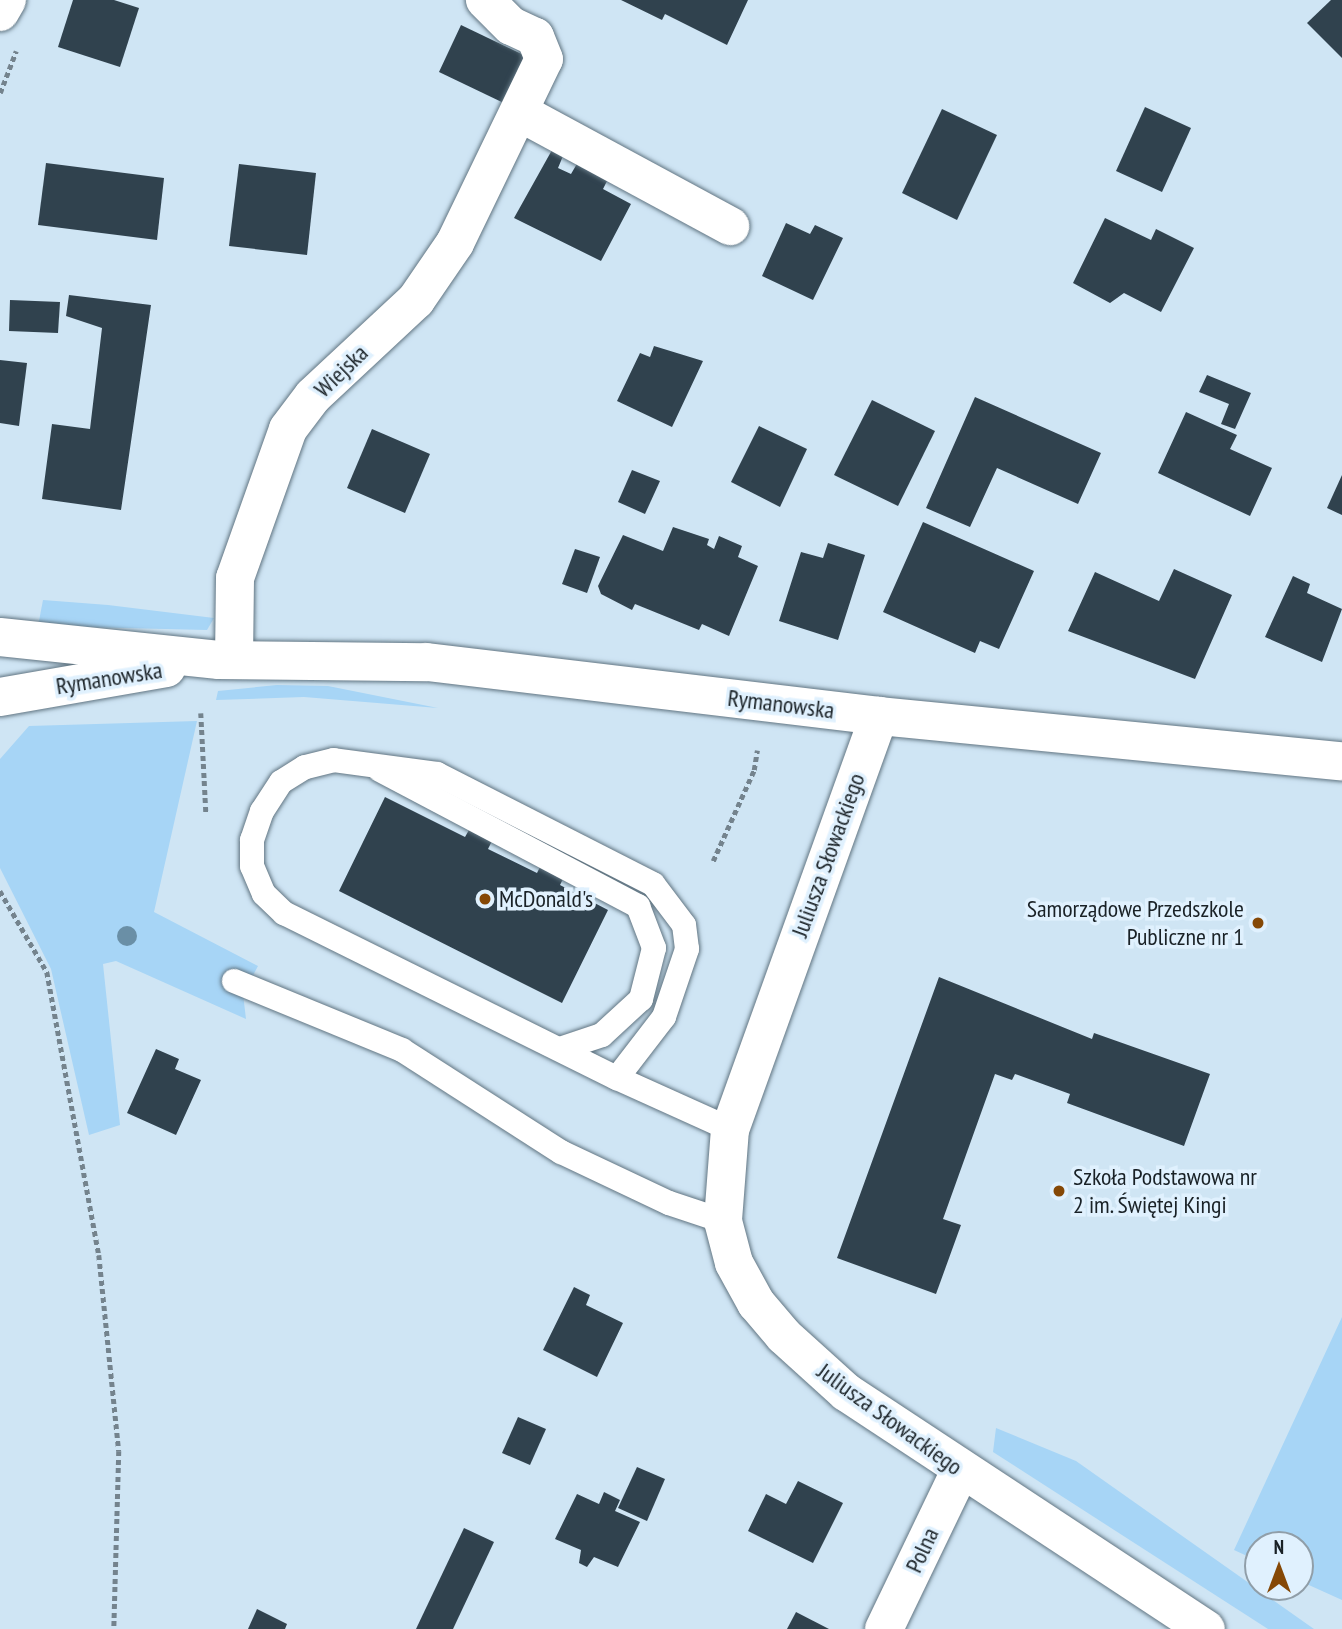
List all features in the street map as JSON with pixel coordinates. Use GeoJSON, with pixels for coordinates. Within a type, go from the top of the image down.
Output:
{"type":"FeatureCollection","features":[{"type":"Feature","properties":{"kind":"street"},"geometry":{"type":"LineString","coordinates":[[0,12],[7,0]]}},
{"type":"Feature","properties":{"kind":"street","name":"Wiejska"},"geometry":{"type":"LineString","coordinates":[[226,660],[235,578],[288,429],[313,396],[416,300],[455,243],[521,113],[544,59],[535,37],[511,26],[485,0]]}},
{"type":"Feature","properties":{"kind":"street"},"geometry":{"type":"LineString","coordinates":[[521,113],[730,226]]}},
{"type":"Feature","properties":{"kind":"street","name":"Rymanowska"},"geometry":{"type":"LineString","coordinates":[[0,637],[226,660],[427,662],[879,716],[1342,761]]}},
{"type":"Feature","properties":{"kind":"street","name":"Rymanowska"},"geometry":{"type":"LineString","coordinates":[[0,697],[226,660]]}},
{"type":"Feature","properties":{"kind":"street","name":"Juliusza Słowackiego"},"geometry":{"type":"LineString","coordinates":[[879,716],[730,1129],[723,1221],[734,1263],[756,1303],[784,1336],[846,1392],[960,1471],[1206,1629]]}},
{"type":"Feature","properties":{"kind":"street","name":"Polna"},"geometry":{"type":"LineString","coordinates":[[884,1629],[960,1471]]}},
{"type":"Feature","properties":{"kind":"lane"},"geometry":{"type":"LineString","coordinates":[[617,1078],[664,1017],[678,984],[687,949],[684,925],[673,904],[629,868],[437,774],[362,760],[305,767],[281,782],[262,811],[252,840],[251,866],[264,894],[284,913],[617,1078],[730,1129]]}},
{"type":"Feature","properties":{"kind":"lane"},"geometry":{"type":"LineString","coordinates":[[362,760],[638,906],[654,948],[641,999],[602,1035],[560,1049]]}},
{"type":"Feature","properties":{"kind":"lane"},"geometry":{"type":"LineString","coordinates":[[234,981],[402,1050],[561,1153],[669,1203],[723,1221]]}},
{"type":"Feature","properties":{"kind":"path"},"geometry":{"type":"LineString","coordinates":[[201,713],[206,812]]}},
{"type":"Feature","properties":{"kind":"path"},"geometry":{"type":"LineString","coordinates":[[713,861],[754,770],[757,750]]}},
{"type":"Feature","properties":{"kind":"path"},"geometry":{"type":"LineString","coordinates":[[0,891],[47,972],[99,1255],[118,1451],[114,1629]]}},
{"type":"Feature","properties":{"kind":"shaded area"},"geometry":{"type":"Polygon","coordinates":[[[43,600],[214,618],[207,630],[38,626],[43,600]]]}},
{"type":"Feature","properties":{"kind":"shaded area"},"geometry":{"type":"Polygon","coordinates":[[[277,685],[328,686],[438,708],[304,697],[216,700],[218,691],[277,685]]]}},
{"type":"Feature","properties":{"kind":"shaded area"},"geometry":{"type":"Polygon","coordinates":[[[197,721],[154,912],[258,966],[243,994],[246,1019],[116,961],[103,964],[120,1125],[89,1135],[51,969],[0,868],[0,759],[29,726],[197,721]]]}},
{"type":"Feature","properties":{"kind":"shaded area"},"geometry":{"type":"Polygon","coordinates":[[[1342,1317],[1342,1600],[1314,1587],[1314,1531],[1244,1531],[1244,1555],[1234,1550],[1342,1317]]]}},
{"type":"Feature","properties":{"kind":"shaded area"},"geometry":{"type":"Polygon","coordinates":[[[996,1428],[1076,1461],[1244,1580],[1244,1601],[1274,1601],[1314,1629],[1268,1629],[993,1452],[996,1428]]]}},
{"type":"Feature","properties":{"kind":"building"},"geometry":{"type":"Polygon","coordinates":[[[73,0],[114,0],[139,8],[120,67],[58,47],[73,0]]]}},
{"type":"Feature","properties":{"kind":"building"},"geometry":{"type":"Polygon","coordinates":[[[621,0],[748,0],[727,45],[665,14],[662,20],[621,0]]]}},
{"type":"Feature","properties":{"kind":"building"},"geometry":{"type":"Polygon","coordinates":[[[1331,0],[1342,0],[1342,58],[1307,23],[1331,0]]]}},
{"type":"Feature","properties":{"kind":"building"},"geometry":{"type":"Polygon","coordinates":[[[461,25],[532,59],[510,106],[439,72],[461,25]]]}},
{"type":"Feature","properties":{"kind":"building"},"geometry":{"type":"Polygon","coordinates":[[[1145,107],[1191,128],[1162,192],[1116,171],[1145,107]]]}},
{"type":"Feature","properties":{"kind":"building"},"geometry":{"type":"Polygon","coordinates":[[[942,109],[997,135],[957,220],[902,193],[942,109]]]}},
{"type":"Feature","properties":{"kind":"building"},"geometry":{"type":"Polygon","coordinates":[[[552,150],[563,156],[558,168],[571,174],[578,162],[608,179],[603,189],[631,204],[601,261],[514,218],[552,150]]]}},
{"type":"Feature","properties":{"kind":"building"},"geometry":{"type":"Polygon","coordinates":[[[46,163],[164,178],[157,240],[38,225],[46,163]]]}},
{"type":"Feature","properties":{"kind":"building"},"geometry":{"type":"Polygon","coordinates":[[[239,164],[316,173],[307,255],[229,246],[239,164]]]}},
{"type":"Feature","properties":{"kind":"building"},"geometry":{"type":"Polygon","coordinates":[[[1105,218],[1151,240],[1156,229],[1194,248],[1161,312],[1124,293],[1110,303],[1073,283],[1105,218]]]}},
{"type":"Feature","properties":{"kind":"building"},"geometry":{"type":"Polygon","coordinates":[[[786,223],[810,234],[815,225],[843,238],[813,300],[762,276],[786,223]]]}},
{"type":"Feature","properties":{"kind":"building"},"geometry":{"type":"Polygon","coordinates":[[[69,295],[151,305],[121,510],[42,499],[52,424],[90,429],[102,328],[66,316],[69,295]]]}},
{"type":"Feature","properties":{"kind":"building"},"geometry":{"type":"Polygon","coordinates":[[[10,300],[60,302],[58,333],[9,331],[10,300]]]}},
{"type":"Feature","properties":{"kind":"building"},"geometry":{"type":"Polygon","coordinates":[[[654,346],[703,361],[672,427],[617,401],[640,353],[650,357],[654,346]]]}},
{"type":"Feature","properties":{"kind":"building"},"geometry":{"type":"Polygon","coordinates":[[[0,360],[27,363],[19,426],[0,423],[0,360]]]}},
{"type":"Feature","properties":{"kind":"building"},"geometry":{"type":"Polygon","coordinates":[[[1207,375],[1251,393],[1235,429],[1221,424],[1229,404],[1199,392],[1207,375]]]}},
{"type":"Feature","properties":{"kind":"building"},"geometry":{"type":"Polygon","coordinates":[[[975,397],[1101,453],[1078,504],[997,468],[970,527],[926,508],[975,397]]]}},
{"type":"Feature","properties":{"kind":"building"},"geometry":{"type":"Polygon","coordinates":[[[872,400],[935,431],[898,506],[834,475],[872,400]]]}},
{"type":"Feature","properties":{"kind":"building"},"geometry":{"type":"Polygon","coordinates":[[[1186,412],[1237,435],[1230,449],[1272,468],[1250,516],[1158,473],[1186,412]]]}},
{"type":"Feature","properties":{"kind":"building"},"geometry":{"type":"Polygon","coordinates":[[[759,426],[807,449],[780,507],[731,482],[759,426]]]}},
{"type":"Feature","properties":{"kind":"building"},"geometry":{"type":"Polygon","coordinates":[[[372,429],[430,454],[405,513],[347,488],[372,429]]]}},
{"type":"Feature","properties":{"kind":"building"},"geometry":{"type":"Polygon","coordinates":[[[632,470],[660,481],[645,514],[618,502],[632,470]]]}},
{"type":"Feature","properties":{"kind":"building"},"geometry":{"type":"Polygon","coordinates":[[[1342,475],[1342,515],[1327,508],[1342,475]]]}},
{"type":"Feature","properties":{"kind":"building"},"geometry":{"type":"Polygon","coordinates":[[[923,522],[1034,571],[999,649],[980,641],[975,653],[883,612],[923,522]]]}},
{"type":"Feature","properties":{"kind":"building"},"geometry":{"type":"Polygon","coordinates":[[[673,527],[709,539],[707,545],[714,549],[719,536],[742,546],[738,557],[758,566],[729,636],[702,624],[699,630],[635,604],[632,610],[601,594],[598,586],[623,535],[663,551],[673,527]]]}},
{"type":"Feature","properties":{"kind":"building"},"geometry":{"type":"Polygon","coordinates":[[[828,543],[865,555],[838,640],[779,621],[801,552],[823,558],[828,543]]]}},
{"type":"Feature","properties":{"kind":"building"},"geometry":{"type":"Polygon","coordinates":[[[575,549],[600,557],[587,593],[562,584],[575,549]]]}},
{"type":"Feature","properties":{"kind":"building"},"geometry":{"type":"Polygon","coordinates":[[[1174,569],[1232,595],[1195,679],[1068,631],[1095,572],[1159,601],[1174,569]]]}},
{"type":"Feature","properties":{"kind":"building"},"geometry":{"type":"Polygon","coordinates":[[[1293,576],[1310,584],[1307,593],[1342,609],[1322,662],[1265,637],[1293,576]]]}},
{"type":"Feature","properties":{"kind":"building"},"geometry":{"type":"Polygon","coordinates":[[[385,797],[465,837],[469,830],[492,841],[488,849],[537,873],[541,865],[564,877],[560,885],[608,910],[562,1003],[339,891],[385,797]]]}},
{"type":"Feature","properties":{"kind":"building"},"geometry":{"type":"Polygon","coordinates":[[[939,977],[1092,1039],[1094,1033],[1210,1074],[1184,1146],[1067,1103],[1070,1094],[1015,1074],[1012,1080],[995,1074],[943,1219],[961,1225],[936,1294],[837,1258],[939,977]]]}},
{"type":"Feature","properties":{"kind":"building"},"geometry":{"type":"Polygon","coordinates":[[[156,1049],[179,1059],[175,1069],[201,1080],[176,1135],[127,1113],[156,1049]]]}},
{"type":"Feature","properties":{"kind":"building"},"geometry":{"type":"Polygon","coordinates":[[[574,1287],[590,1295],[586,1305],[623,1323],[597,1377],[543,1350],[574,1287]]]}},
{"type":"Feature","properties":{"kind":"building"},"geometry":{"type":"Polygon","coordinates":[[[518,1417],[546,1429],[530,1465],[502,1453],[518,1417]]]}},
{"type":"Feature","properties":{"kind":"building"},"geometry":{"type":"Polygon","coordinates":[[[637,1467],[665,1479],[647,1521],[618,1508],[637,1467]]]}},
{"type":"Feature","properties":{"kind":"building"},"geometry":{"type":"Polygon","coordinates":[[[798,1481],[843,1503],[813,1563],[748,1531],[766,1494],[786,1504],[798,1481]]]}},
{"type":"Feature","properties":{"kind":"building"},"geometry":{"type":"Polygon","coordinates":[[[604,1492],[620,1500],[615,1511],[640,1522],[618,1567],[594,1557],[587,1567],[579,1563],[581,1550],[555,1539],[577,1494],[599,1504],[604,1492]]]}},
{"type":"Feature","properties":{"kind":"building"},"geometry":{"type":"Polygon","coordinates":[[[464,1528],[494,1542],[453,1629],[416,1629],[464,1528]]]}},
{"type":"Feature","properties":{"kind":"building"},"geometry":{"type":"Polygon","coordinates":[[[257,1609],[287,1624],[285,1629],[248,1629],[257,1609]]]}},
{"type":"Feature","properties":{"kind":"building"},"geometry":{"type":"Polygon","coordinates":[[[796,1612],[829,1629],[787,1629],[796,1612]]]}},
{"type":"Feature","properties":{"kind":"place","name":"McDonald's"},"geometry":{"type":"Point","coordinates":[485,899]}},
{"type":"Feature","properties":{"kind":"place","name":"Samorządowe Przedszkole Publiczne nr 1"},"geometry":{"type":"Point","coordinates":[1258,923]}},
{"type":"Feature","properties":{"kind":"place","name":"Szkoła Podstawowa nr 2 im. Świętej Kingi"},"geometry":{"type":"Point","coordinates":[1059,1191]}}]}
